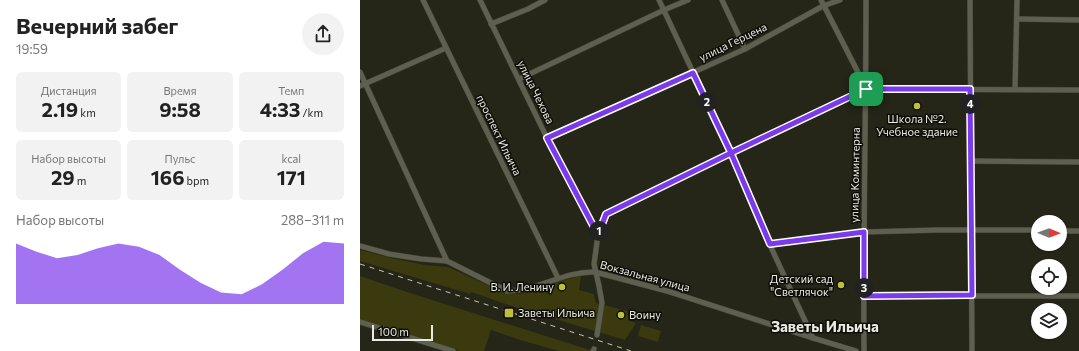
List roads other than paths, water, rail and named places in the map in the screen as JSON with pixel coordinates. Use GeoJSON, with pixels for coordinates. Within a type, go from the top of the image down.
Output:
{"type":"FeatureCollection","features":[{"type":"Feature","properties":{"kind":"street","name":"проспект Ильича"},"geometry":{"type":"LineString","coordinates":[[423,0],[558,278]]}},
{"type":"Feature","properties":{"kind":"street","name":"улица Чехова"},"geometry":{"type":"LineString","coordinates":[[480,0],[547,138],[598,235]]}},
{"type":"Feature","properties":{"kind":"street"},"geometry":{"type":"LineString","coordinates":[[491,24],[528,9],[545,0]]}},
{"type":"Feature","properties":{"kind":"street"},"geometry":{"type":"LineString","coordinates":[[659,0],[731,153],[770,244],[813,338]]}},
{"type":"Feature","properties":{"kind":"street"},"geometry":{"type":"LineString","coordinates":[[519,79],[688,0]]}},
{"type":"Feature","properties":{"kind":"street"},"geometry":{"type":"LineString","coordinates":[[722,0],[744,49]]}},
{"type":"Feature","properties":{"kind":"street"},"geometry":{"type":"LineString","coordinates":[[820,0],[866,89]]}},
{"type":"Feature","properties":{"kind":"street","name":"улица Герцена"},"geometry":{"type":"LineString","coordinates":[[547,138],[744,49],[823,6],[840,0]]}},
{"type":"Feature","properties":{"kind":"street","name":"улица Коминтерна"},"geometry":{"type":"LineString","coordinates":[[864,351],[866,0]]}},
{"type":"Feature","properties":{"kind":"street"},"geometry":{"type":"LineString","coordinates":[[970,0],[972,351]]}},
{"type":"Feature","properties":{"kind":"street"},"geometry":{"type":"LineString","coordinates":[[1015,89],[1018,19],[1017,0]]}},
{"type":"Feature","properties":{"kind":"street"},"geometry":{"type":"LineString","coordinates":[[1018,19],[1079,20]]}},
{"type":"Feature","properties":{"kind":"street"},"geometry":{"type":"LineString","coordinates":[[362,85],[446,48]]}},
{"type":"Feature","properties":{"kind":"street"},"geometry":{"type":"LineString","coordinates":[[360,72],[362,85],[447,261]]}},
{"type":"Feature","properties":{"kind":"street"},"geometry":{"type":"LineString","coordinates":[[598,335],[602,303],[594,264],[598,235],[606,214],[866,89],[1079,90]]}},
{"type":"Feature","properties":{"kind":"street"},"geometry":{"type":"LineString","coordinates":[[971,161],[1079,162]]}},
{"type":"Feature","properties":{"kind":"street"},"geometry":{"type":"LineString","coordinates":[[770,244],[864,232],[1031,230]]}},
{"type":"Feature","properties":{"kind":"street"},"geometry":{"type":"LineString","coordinates":[[1067,230],[1079,231]]}},
{"type":"Feature","properties":{"kind":"street","name":"Вокзальная улица"},"geometry":{"type":"LineString","coordinates":[[360,246],[389,254],[447,261],[507,291],[528,289],[558,278],[585,272],[595,272],[672,293],[856,351]]}},
{"type":"Feature","properties":{"kind":"street"},"geometry":{"type":"LineString","coordinates":[[864,296],[1079,296]]}},
{"type":"Feature","properties":{"kind":"street"},"geometry":{"type":"LineString","coordinates":[[360,322],[453,351]]}},
{"type":"Feature","properties":{"kind":"railway"},"geometry":{"type":"LineString","coordinates":[[360,264],[631,351]]}},
{"type":"Feature","properties":{"kind":"place","name":"Школа №2. Учебное здание"},"geometry":{"type":"Point","coordinates":[917,106]}},
{"type":"Feature","properties":{"kind":"place","name":"Детский сад \"Светлячок\""},"geometry":{"type":"Point","coordinates":[841,285]}},
{"type":"Feature","properties":{"kind":"place","name":"В. И. Ленину"},"geometry":{"type":"Point","coordinates":[562,287]}},
{"type":"Feature","properties":{"kind":"place","name":"Заветы Ильича"},"geometry":{"type":"Point","coordinates":[509,313]}},
{"type":"Feature","properties":{"kind":"place","name":"Воину"},"geometry":{"type":"Point","coordinates":[621,315]}},
{"type":"Feature","properties":{"kind":"district","name":"Заветы Ильича"},"geometry":{"type":"Point","coordinates":[825,327]}}]}
